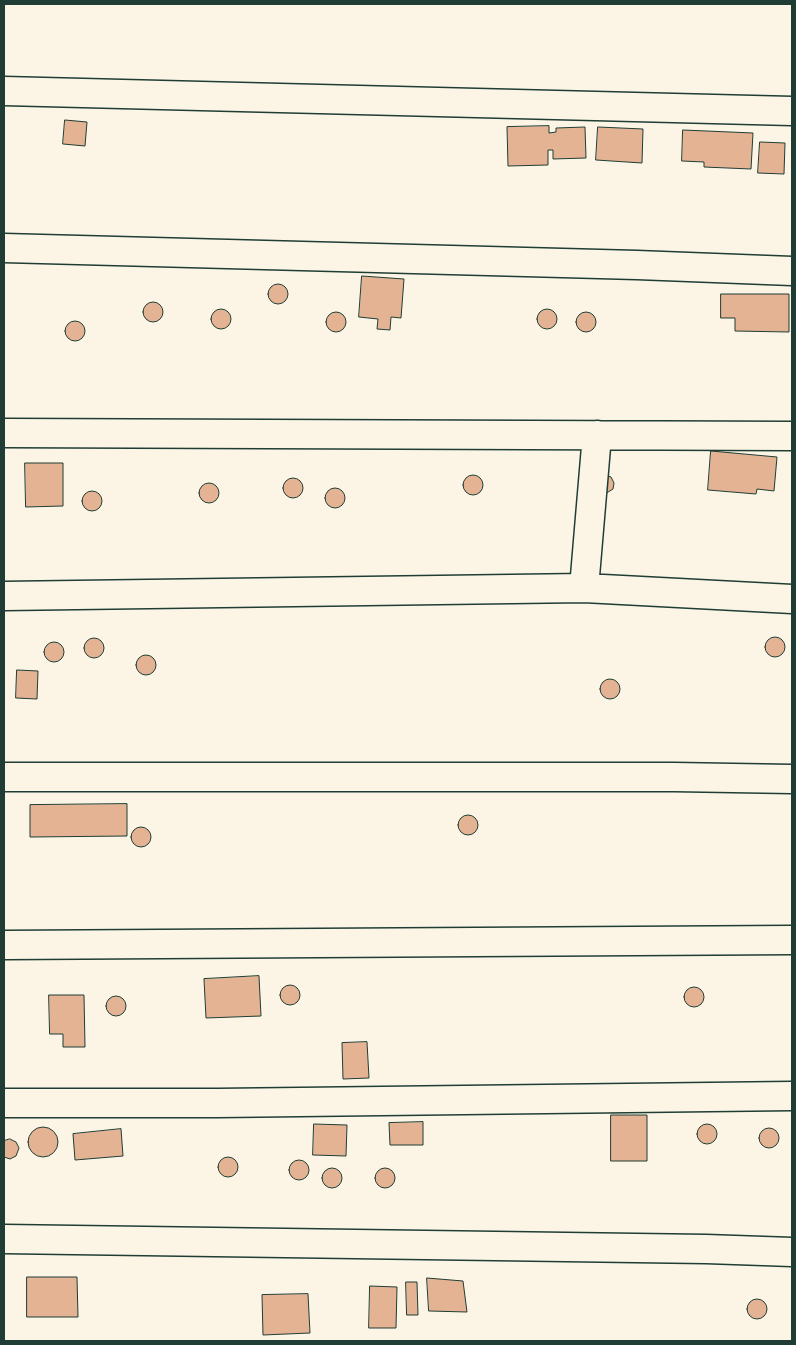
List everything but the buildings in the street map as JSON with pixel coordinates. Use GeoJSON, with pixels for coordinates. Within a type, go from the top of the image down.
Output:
{"type":"FeatureCollection","features":[{"type":"Feature","properties":{"kind":"street"},"geometry":{"type":"LineString","coordinates":[[4,91],[792,111]]}},
{"type":"Feature","properties":{"kind":"street"},"geometry":{"type":"LineString","coordinates":[[4,248],[792,271]]}},
{"type":"Feature","properties":{"kind":"street"},"geometry":{"type":"LineString","coordinates":[[4,433],[792,436]]}},
{"type":"Feature","properties":{"kind":"street"},"geometry":{"type":"LineString","coordinates":[[584,588],[597,435]]}},
{"type":"Feature","properties":{"kind":"street"},"geometry":{"type":"LineString","coordinates":[[4,596],[584,588],[792,599]]}},
{"type":"Feature","properties":{"kind":"street"},"geometry":{"type":"LineString","coordinates":[[4,777],[674,777],[792,779]]}},
{"type":"Feature","properties":{"kind":"street"},"geometry":{"type":"LineString","coordinates":[[4,945],[792,940]]}},
{"type":"Feature","properties":{"kind":"street"},"geometry":{"type":"LineString","coordinates":[[4,1103],[228,1103],[792,1096]]}},
{"type":"Feature","properties":{"kind":"street"},"geometry":{"type":"LineString","coordinates":[[4,1239],[696,1248],[792,1252]]}}]}
